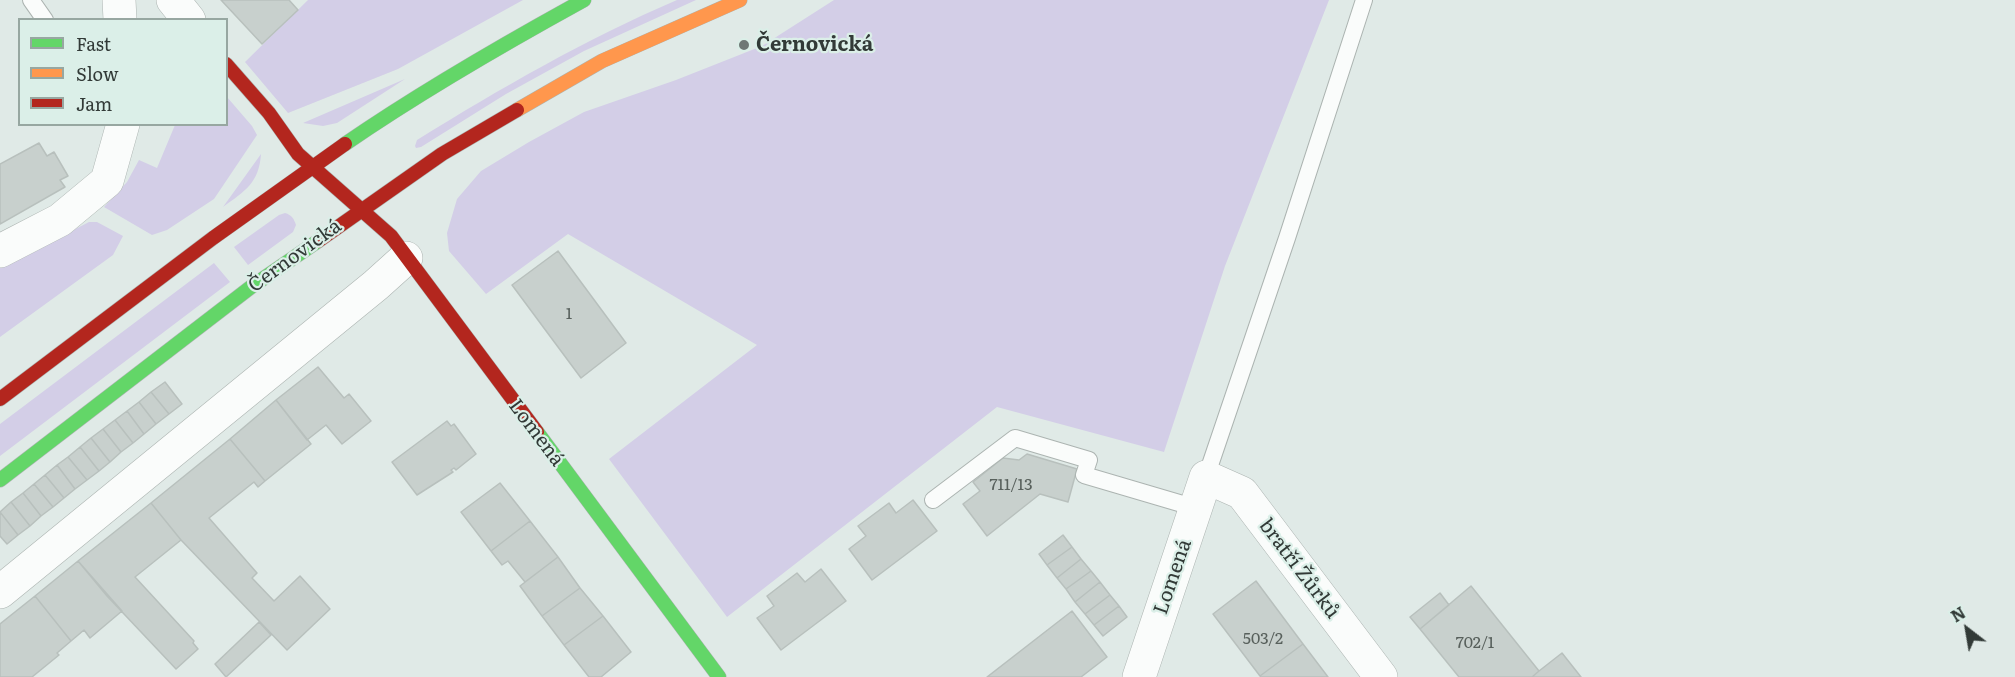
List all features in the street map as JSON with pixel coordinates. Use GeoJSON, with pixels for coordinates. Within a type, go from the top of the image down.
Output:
{"type":"FeatureCollection","features":[{"type":"Feature","properties":{"kind":"main road"},"geometry":{"type":"LineString","coordinates":[[0,399],[312,166],[431,87],[487,53],[584,0]]}},
{"type":"Feature","properties":{"kind":"main road","name":"Černovická"},"geometry":{"type":"LineString","coordinates":[[0,480],[251,287],[442,154],[602,60],[740,0]]}},
{"type":"Feature","properties":{"kind":"main road","name":"Lomená"},"geometry":{"type":"LineString","coordinates":[[228,66],[269,113],[298,154],[391,236],[719,677]]}},
{"type":"Feature","properties":{"kind":"street"},"geometry":{"type":"LineString","coordinates":[[119,0],[120,18]]}},
{"type":"Feature","properties":{"kind":"street"},"geometry":{"type":"LineString","coordinates":[[172,0],[187,18]]}},
{"type":"Feature","properties":{"kind":"street"},"geometry":{"type":"LineString","coordinates":[[0,251],[60,220],[107,181],[122,126]]}},
{"type":"Feature","properties":{"kind":"street"},"geometry":{"type":"LineString","coordinates":[[0,592],[406,258]]}},
{"type":"Feature","properties":{"kind":"street","name":"Lomená"},"geometry":{"type":"LineString","coordinates":[[1139,677],[1206,477]]}},
{"type":"Feature","properties":{"kind":"street","name":"bratří Žůrků"},"geometry":{"type":"LineString","coordinates":[[1206,477],[1242,494],[1381,677]]}},
{"type":"Feature","properties":{"kind":"lane"},"geometry":{"type":"LineString","coordinates":[[31,0],[44,18]]}},
{"type":"Feature","properties":{"kind":"lane"},"geometry":{"type":"LineString","coordinates":[[1206,477],[1364,0]]}},
{"type":"Feature","properties":{"kind":"lane"},"geometry":{"type":"LineString","coordinates":[[933,500],[1015,438],[1089,460],[1084,475],[1196,508]]}},
{"type":"Feature","properties":{"kind":"shaded area"},"geometry":{"type":"Polygon","coordinates":[[[308,0],[523,0],[398,69],[288,113],[245,62],[308,0]]]}},
{"type":"Feature","properties":{"kind":"shaded area"},"geometry":{"type":"Polygon","coordinates":[[[677,0],[696,0],[584,51],[416,148],[417,140],[512,83],[610,31],[677,0]]]}},
{"type":"Feature","properties":{"kind":"shaded area"},"geometry":{"type":"Polygon","coordinates":[[[834,0],[1329,0],[1225,266],[1164,452],[997,407],[727,617],[609,459],[757,345],[568,234],[486,294],[449,251],[447,233],[457,199],[481,171],[529,142],[584,112],[676,80],[762,46],[834,0]]]}},
{"type":"Feature","properties":{"kind":"shaded area"},"geometry":{"type":"Polygon","coordinates":[[[405,79],[337,123],[323,126],[303,123],[405,79]]]}},
{"type":"Feature","properties":{"kind":"shaded area"},"geometry":{"type":"Polygon","coordinates":[[[228,98],[257,135],[214,199],[167,230],[152,235],[104,207],[127,182],[139,160],[157,168],[175,126],[228,126],[228,98]]]}},
{"type":"Feature","properties":{"kind":"shaded area"},"geometry":{"type":"Polygon","coordinates":[[[261,154],[260,164],[250,185],[223,207],[261,154]]]}},
{"type":"Feature","properties":{"kind":"shaded area"},"geometry":{"type":"Polygon","coordinates":[[[285,213],[291,216],[296,225],[293,232],[248,265],[234,247],[285,213]]]}},
{"type":"Feature","properties":{"kind":"shaded area"},"geometry":{"type":"Polygon","coordinates":[[[89,222],[97,222],[123,236],[113,255],[0,337],[0,268],[89,222]]]}},
{"type":"Feature","properties":{"kind":"shaded area"},"geometry":{"type":"Polygon","coordinates":[[[214,263],[230,282],[0,456],[0,424],[214,263]]]}},
{"type":"Feature","properties":{"kind":"building"},"geometry":{"type":"Polygon","coordinates":[[[221,0],[289,0],[298,10],[262,44],[221,0]]]}},
{"type":"Feature","properties":{"kind":"building"},"geometry":{"type":"Polygon","coordinates":[[[39,143],[47,156],[54,152],[68,176],[60,180],[65,187],[0,224],[0,164],[39,143]]]}},
{"type":"Feature","properties":{"kind":"building"},"geometry":{"type":"Polygon","coordinates":[[[558,251],[626,343],[581,378],[512,285],[558,251]]]}},
{"type":"Feature","properties":{"kind":"building"},"geometry":{"type":"Polygon","coordinates":[[[318,367],[344,398],[349,394],[371,421],[342,444],[326,425],[307,440],[276,400],[318,367]]]}},
{"type":"Feature","properties":{"kind":"building"},"geometry":{"type":"Polygon","coordinates":[[[165,382],[182,404],[169,414],[151,392],[165,382]]]}},
{"type":"Feature","properties":{"kind":"building"},"geometry":{"type":"Polygon","coordinates":[[[151,392],[169,414],[156,424],[139,402],[151,392]]]}},
{"type":"Feature","properties":{"kind":"building"},"geometry":{"type":"Polygon","coordinates":[[[276,400],[311,444],[265,481],[230,439],[276,400]]]}},
{"type":"Feature","properties":{"kind":"building"},"geometry":{"type":"Polygon","coordinates":[[[139,402],[156,424],[144,434],[127,411],[139,402]]]}},
{"type":"Feature","properties":{"kind":"building"},"geometry":{"type":"Polygon","coordinates":[[[127,411],[144,434],[133,443],[115,420],[127,411]]]}},
{"type":"Feature","properties":{"kind":"building"},"geometry":{"type":"Polygon","coordinates":[[[115,420],[133,443],[121,452],[103,429],[115,420]]]}},
{"type":"Feature","properties":{"kind":"building"},"geometry":{"type":"Polygon","coordinates":[[[447,421],[451,426],[454,424],[476,454],[417,495],[392,462],[447,421]]]}},
{"type":"Feature","properties":{"kind":"building"},"geometry":{"type":"Polygon","coordinates":[[[103,429],[121,452],[110,462],[91,438],[103,429]]]}},
{"type":"Feature","properties":{"kind":"building"},"geometry":{"type":"Polygon","coordinates":[[[91,438],[110,462],[99,471],[80,447],[91,438]]]}},
{"type":"Feature","properties":{"kind":"building"},"geometry":{"type":"Polygon","coordinates":[[[230,439],[265,481],[258,487],[254,482],[209,518],[257,573],[252,578],[274,601],[300,576],[330,609],[287,650],[181,540],[151,503],[230,439]]]}},
{"type":"Feature","properties":{"kind":"building"},"geometry":{"type":"Polygon","coordinates":[[[80,447],[99,471],[87,480],[68,457],[80,447]]]}},
{"type":"Feature","properties":{"kind":"building"},"geometry":{"type":"Polygon","coordinates":[[[1027,454],[1077,469],[1068,502],[1040,494],[987,536],[963,504],[980,491],[973,482],[1003,458],[1019,460],[1027,454]]]}},
{"type":"Feature","properties":{"kind":"building"},"geometry":{"type":"Polygon","coordinates":[[[68,457],[87,480],[75,489],[57,465],[68,457]]]}},
{"type":"Feature","properties":{"kind":"building"},"geometry":{"type":"Polygon","coordinates":[[[57,465],[75,489],[64,498],[45,475],[57,465]]]}},
{"type":"Feature","properties":{"kind":"building"},"geometry":{"type":"Polygon","coordinates":[[[45,475],[64,498],[53,507],[34,484],[45,475]]]}},
{"type":"Feature","properties":{"kind":"building"},"geometry":{"type":"Polygon","coordinates":[[[500,483],[530,521],[491,551],[461,512],[500,483]]]}},
{"type":"Feature","properties":{"kind":"building"},"geometry":{"type":"Polygon","coordinates":[[[34,484],[53,507],[41,516],[23,493],[34,484]]]}},
{"type":"Feature","properties":{"kind":"building"},"geometry":{"type":"Polygon","coordinates":[[[23,493],[41,516],[30,526],[11,502],[23,493]]]}},
{"type":"Feature","properties":{"kind":"building"},"geometry":{"type":"Polygon","coordinates":[[[913,500],[937,531],[872,580],[849,549],[866,536],[858,526],[889,503],[896,513],[913,500]]]}},
{"type":"Feature","properties":{"kind":"building"},"geometry":{"type":"Polygon","coordinates":[[[11,502],[30,526],[18,535],[0,512],[11,502]]]}},
{"type":"Feature","properties":{"kind":"building"},"geometry":{"type":"Polygon","coordinates":[[[151,503],[181,540],[135,577],[194,641],[198,649],[176,669],[107,596],[78,561],[151,503]]]}},
{"type":"Feature","properties":{"kind":"building"},"geometry":{"type":"Polygon","coordinates":[[[0,512],[18,535],[7,544],[0,536],[0,512]]]}},
{"type":"Feature","properties":{"kind":"building"},"geometry":{"type":"Polygon","coordinates":[[[530,521],[558,557],[525,582],[508,561],[502,565],[491,551],[530,521]]]}},
{"type":"Feature","properties":{"kind":"building"},"geometry":{"type":"Polygon","coordinates":[[[1063,535],[1072,547],[1047,565],[1039,554],[1063,535]]]}},
{"type":"Feature","properties":{"kind":"building"},"geometry":{"type":"Polygon","coordinates":[[[1072,547],[1081,559],[1057,578],[1047,565],[1072,547]]]}},
{"type":"Feature","properties":{"kind":"building"},"geometry":{"type":"Polygon","coordinates":[[[558,557],[580,588],[542,616],[520,586],[558,557]]]}},
{"type":"Feature","properties":{"kind":"building"},"geometry":{"type":"Polygon","coordinates":[[[1081,559],[1091,571],[1066,589],[1057,578],[1081,559]]]}},
{"type":"Feature","properties":{"kind":"building"},"geometry":{"type":"Polygon","coordinates":[[[78,561],[122,611],[90,638],[84,630],[71,641],[35,596],[78,561]]]}},
{"type":"Feature","properties":{"kind":"building"},"geometry":{"type":"Polygon","coordinates":[[[821,569],[846,601],[781,650],[757,618],[774,606],[767,596],[797,573],[805,582],[821,569]]]}},
{"type":"Feature","properties":{"kind":"building"},"geometry":{"type":"Polygon","coordinates":[[[1091,571],[1100,582],[1075,602],[1066,589],[1091,571]]]}},
{"type":"Feature","properties":{"kind":"building"},"geometry":{"type":"Polygon","coordinates":[[[1256,581],[1303,644],[1260,676],[1213,614],[1256,581]]]}},
{"type":"Feature","properties":{"kind":"building"},"geometry":{"type":"Polygon","coordinates":[[[1100,582],[1110,595],[1085,614],[1075,602],[1100,582]]]}},
{"type":"Feature","properties":{"kind":"building"},"geometry":{"type":"Polygon","coordinates":[[[1471,586],[1539,671],[1532,677],[1459,677],[1420,629],[1471,586]]]}},
{"type":"Feature","properties":{"kind":"building"},"geometry":{"type":"Polygon","coordinates":[[[580,588],[603,616],[564,645],[542,616],[580,588]]]}},
{"type":"Feature","properties":{"kind":"building"},"geometry":{"type":"Polygon","coordinates":[[[1440,593],[1449,605],[1420,629],[1410,617],[1440,593]]]}},
{"type":"Feature","properties":{"kind":"building"},"geometry":{"type":"Polygon","coordinates":[[[1110,595],[1119,606],[1094,625],[1085,614],[1110,595]]]}},
{"type":"Feature","properties":{"kind":"building"},"geometry":{"type":"Polygon","coordinates":[[[35,596],[71,641],[57,653],[59,655],[32,677],[0,677],[0,624],[35,596]]]}},
{"type":"Feature","properties":{"kind":"building"},"geometry":{"type":"Polygon","coordinates":[[[1119,606],[1127,617],[1103,636],[1094,625],[1119,606]]]}},
{"type":"Feature","properties":{"kind":"building"},"geometry":{"type":"Polygon","coordinates":[[[1072,611],[1107,657],[1081,677],[987,677],[1072,611]]]}},
{"type":"Feature","properties":{"kind":"building"},"geometry":{"type":"Polygon","coordinates":[[[603,616],[631,652],[601,677],[589,677],[564,645],[603,616]]]}},
{"type":"Feature","properties":{"kind":"building"},"geometry":{"type":"Polygon","coordinates":[[[259,622],[271,635],[226,677],[215,664],[259,622]]]}},
{"type":"Feature","properties":{"kind":"building"},"geometry":{"type":"Polygon","coordinates":[[[1303,644],[1328,677],[1260,676],[1303,644]]]}},
{"type":"Feature","properties":{"kind":"building"},"geometry":{"type":"Polygon","coordinates":[[[1562,653],[1581,677],[1532,677],[1539,671],[1562,653]]]}},
{"type":"Feature","properties":{"kind":"traffic: fast"},"geometry":{"type":"LineString","coordinates":[[345,144],[403,105],[584,0]]}},
{"type":"Feature","properties":{"kind":"traffic: fast"},"geometry":{"type":"LineString","coordinates":[[0,480],[251,287],[318,241]]}},
{"type":"Feature","properties":{"kind":"traffic: fast"},"geometry":{"type":"LineString","coordinates":[[537,432],[719,677]]}},
{"type":"Feature","properties":{"kind":"traffic: slow"},"geometry":{"type":"LineString","coordinates":[[517,110],[602,61],[740,0]]}},
{"type":"Feature","properties":{"kind":"traffic: jam"},"geometry":{"type":"LineString","coordinates":[[228,66],[269,113],[298,154],[391,236],[537,432]]}},
{"type":"Feature","properties":{"kind":"traffic: jam"},"geometry":{"type":"LineString","coordinates":[[318,241],[442,154],[517,110]]}},
{"type":"Feature","properties":{"kind":"traffic: jam"},"geometry":{"type":"LineString","coordinates":[[0,399],[213,238],[345,144]]}},
{"type":"Feature","properties":{"kind":"place","name":"Černovická"},"geometry":{"type":"Point","coordinates":[744,45]}}]}
